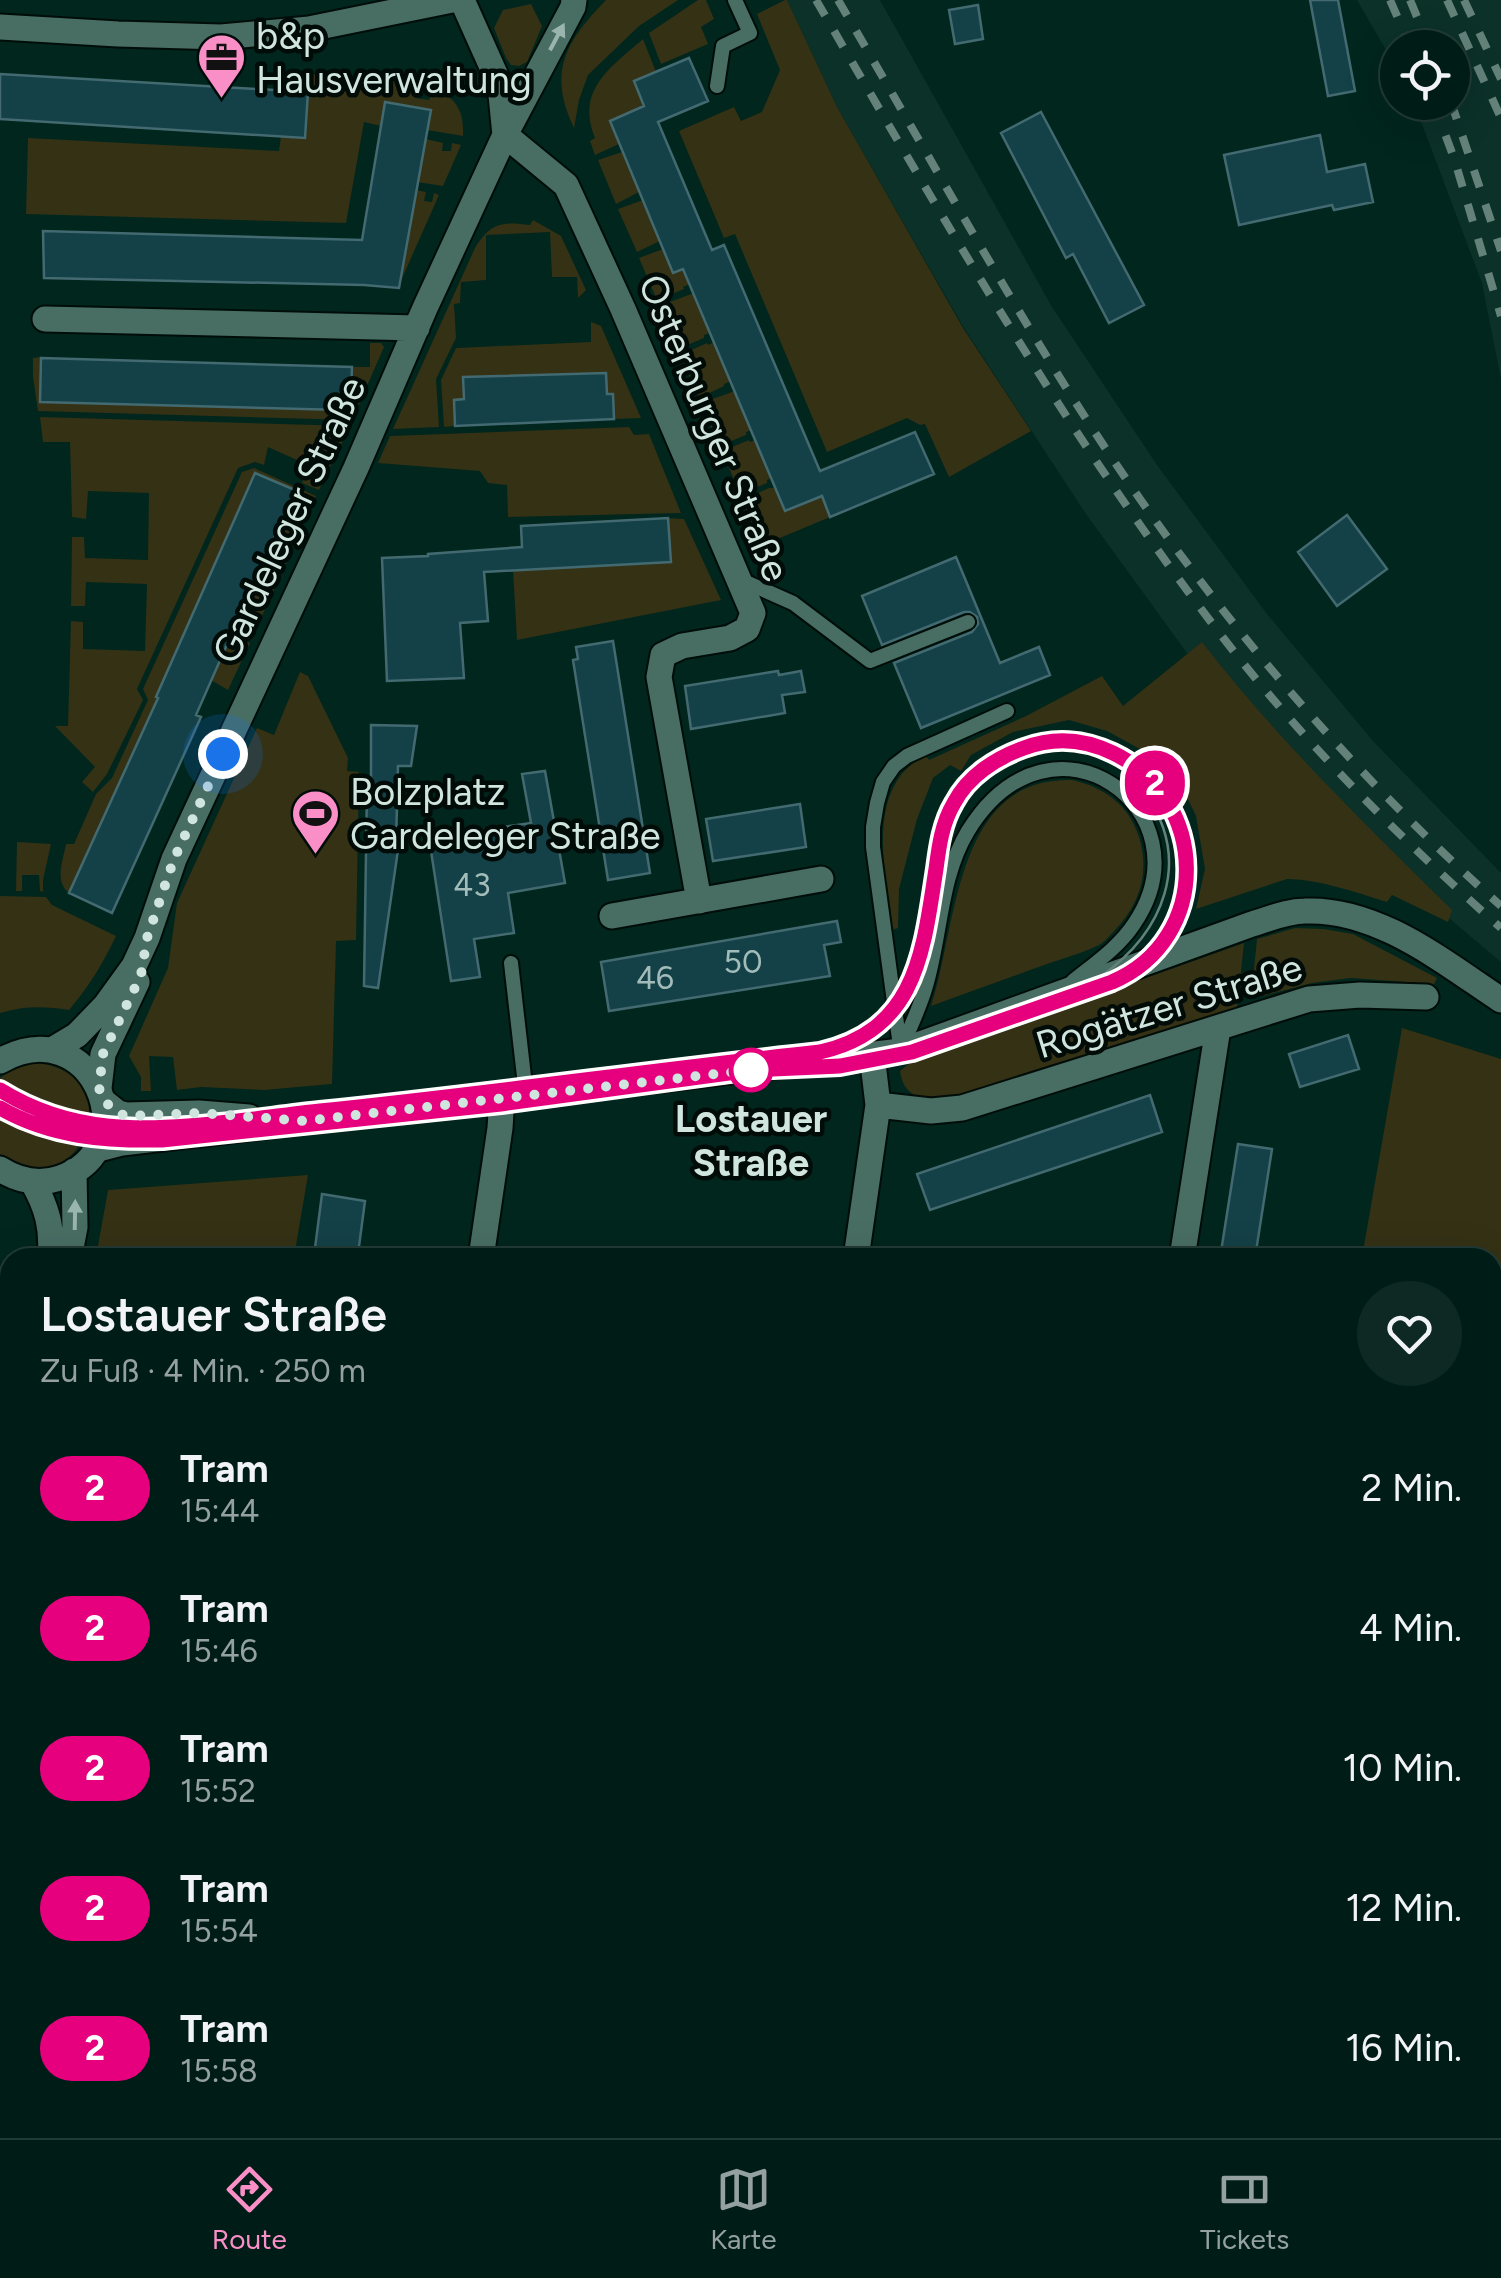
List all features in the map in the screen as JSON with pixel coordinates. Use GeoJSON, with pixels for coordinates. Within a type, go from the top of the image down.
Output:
{"type":"FeatureCollection","features":[{"type":"Feature","properties":{"kind":"street"},"geometry":{"type":"LineString","coordinates":[[0,27],[221,37],[309,29],[452,0]]}},
{"type":"Feature","properties":{"kind":"street"},"geometry":{"type":"LineString","coordinates":[[462,0],[500,85],[506,135]]}},
{"type":"Feature","properties":{"kind":"street","name":"Gardeleger Straße"},"geometry":{"type":"LineString","coordinates":[[52,1050],[76,1035],[105,1006],[134,966],[174,859],[506,135],[574,0]]}},
{"type":"Feature","properties":{"kind":"street","name":"Osterburger Straße"},"geometry":{"type":"LineString","coordinates":[[506,135],[566,184],[624,309],[754,614],[747,629],[730,638],[682,646],[663,656],[659,677],[699,901]]}},
{"type":"Feature","properties":{"kind":"street"},"geometry":{"type":"LineString","coordinates":[[46,318],[417,328]]}},
{"type":"Feature","properties":{"kind":"street"},"geometry":{"type":"LineString","coordinates":[[612,916],[821,879]]}},
{"type":"Feature","properties":{"kind":"street","name":"Rogätzer Straße"},"geometry":{"type":"LineString","coordinates":[[95,1150],[122,1143],[900,1051],[1279,915],[1314,911],[1342,914],[1379,926],[1501,1000]]}},
{"type":"Feature","properties":{"kind":"street","name":"Gardeleger Straße"},"geometry":{"type":"LineString","coordinates":[[95,1150],[104,1128],[103,1054],[141,975],[147,938]]}},
{"type":"Feature","properties":{"kind":"street","name":"Rogätzer Straße"},"geometry":{"type":"LineString","coordinates":[[878,1105],[931,1111],[962,1108],[1309,999],[1360,994],[1426,997]]}},
{"type":"Feature","properties":{"kind":"street"},"geometry":{"type":"LineString","coordinates":[[1184,1248],[1218,1028]]}},
{"type":"Feature","properties":{"kind":"street"},"geometry":{"type":"LineString","coordinates":[[0,1061],[24,1050],[52,1050],[80,1063],[101,1094]]}},
{"type":"Feature","properties":{"kind":"street"},"geometry":{"type":"LineString","coordinates":[[857,1248],[878,1105],[872,1055]]}},
{"type":"Feature","properties":{"kind":"street","name":"Rogätzer Straße"},"geometry":{"type":"LineString","coordinates":[[101,1094],[118,1113],[126,1116],[200,1113],[304,1121]]}},
{"type":"Feature","properties":{"kind":"street"},"geometry":{"type":"LineString","coordinates":[[482,1248],[500,1128],[514,1096]]}},
{"type":"Feature","properties":{"kind":"street"},"geometry":{"type":"LineString","coordinates":[[0,1169],[10,1176],[32,1181],[54,1180],[74,1172],[95,1150]]}},
{"type":"Feature","properties":{"kind":"street"},"geometry":{"type":"LineString","coordinates":[[71,1248],[75,1228],[74,1172]]}},
{"type":"Feature","properties":{"kind":"street"},"geometry":{"type":"LineString","coordinates":[[32,1181],[48,1212],[51,1248]]}},
{"type":"Feature","properties":{"kind":"lane"},"geometry":{"type":"LineString","coordinates":[[718,86],[723,46],[750,33],[736,0]]}},
{"type":"Feature","properties":{"kind":"lane"},"geometry":{"type":"LineString","coordinates":[[739,579],[793,603],[870,661],[968,622]]}},
{"type":"Feature","properties":{"kind":"lane"},"geometry":{"type":"LineString","coordinates":[[900,1051],[873,847],[880,792],[886,776],[903,758],[1007,711]]}},
{"type":"Feature","properties":{"kind":"lane"},"geometry":{"type":"LineString","coordinates":[[900,1051],[927,985],[948,882],[968,832],[988,804],[1020,779],[1041,771],[1078,770],[1111,782],[1139,811],[1150,838],[1154,874],[1147,899],[1128,932],[1106,955],[1052,997]]}},
{"type":"Feature","properties":{"kind":"lane"},"geometry":{"type":"LineString","coordinates":[[511,963],[514,1096]]}},
{"type":"Feature","properties":{"kind":"shaded area"},"geometry":{"type":"Polygon","coordinates":[[[606,0],[678,0],[639,26],[588,75],[574,128],[562,90],[565,58],[580,29],[606,0]]]}},
{"type":"Feature","properties":{"kind":"shaded area"},"geometry":{"type":"Polygon","coordinates":[[[698,0],[706,0],[714,19],[701,27],[708,44],[661,64],[649,33],[698,0]]]}},
{"type":"Feature","properties":{"kind":"shaded area"},"geometry":{"type":"Polygon","coordinates":[[[785,0],[837,107],[963,328],[1031,431],[949,477],[925,424],[907,418],[827,452],[735,234],[724,238],[679,131],[734,107],[741,121],[762,112],[780,70],[757,14],[785,0]]]}},
{"type":"Feature","properties":{"kind":"shaded area"},"geometry":{"type":"Polygon","coordinates":[[[787,0],[880,0],[1052,307],[1157,465],[1267,614],[1373,741],[1501,873],[1501,962],[1323,812],[1200,671],[1086,514],[964,328],[837,107],[787,0]]]}},
{"type":"Feature","properties":{"kind":"shaded area"},"geometry":{"type":"Polygon","coordinates":[[[1357,0],[1501,0],[1501,379],[1482,283],[1420,120],[1470,120],[1470,30],[1380,30],[1380,40],[1357,0]]]}},
{"type":"Feature","properties":{"kind":"shaded area"},"geometry":{"type":"Polygon","coordinates":[[[531,4],[542,26],[527,62],[511,65],[494,28],[503,10],[531,4]]]}},
{"type":"Feature","properties":{"kind":"shaded area"},"geometry":{"type":"Polygon","coordinates":[[[643,39],[656,72],[634,81],[644,106],[610,121],[619,144],[595,155],[590,141],[595,138],[590,121],[593,93],[608,70],[643,39]]]}},
{"type":"Feature","properties":{"kind":"shaded area"},"geometry":{"type":"Polygon","coordinates":[[[280,72],[413,81],[417,83],[415,98],[429,100],[433,88],[453,101],[462,119],[463,136],[427,130],[430,109],[386,102],[381,126],[364,122],[346,223],[26,214],[28,138],[279,151],[281,136],[305,137],[308,93],[279,92],[280,72]]]}},
{"type":"Feature","properties":{"kind":"shaded area"},"geometry":{"type":"Polygon","coordinates":[[[426,139],[443,143],[442,151],[451,151],[452,143],[461,145],[443,186],[417,182],[426,139]]]}},
{"type":"Feature","properties":{"kind":"shaded area"},"geometry":{"type":"Polygon","coordinates":[[[622,152],[639,192],[616,204],[598,160],[622,152]]]}},
{"type":"Feature","properties":{"kind":"shaded area"},"geometry":{"type":"Polygon","coordinates":[[[416,190],[426,192],[424,201],[432,202],[434,193],[439,195],[400,283],[416,190]]]}},
{"type":"Feature","properties":{"kind":"shaded area"},"geometry":{"type":"Polygon","coordinates":[[[643,200],[660,241],[637,252],[618,209],[643,200]]]}},
{"type":"Feature","properties":{"kind":"shaded area"},"geometry":{"type":"Polygon","coordinates":[[[533,220],[561,236],[586,290],[578,298],[577,277],[552,277],[550,232],[486,235],[486,280],[461,282],[460,303],[454,304],[456,338],[436,379],[439,427],[393,429],[475,248],[486,233],[498,226],[530,225],[533,220]]]}},
{"type":"Feature","properties":{"kind":"shaded area"},"geometry":{"type":"Polygon","coordinates":[[[663,249],[683,269],[690,284],[657,300],[639,258],[663,249]]]}},
{"type":"Feature","properties":{"kind":"shaded area"},"geometry":{"type":"Polygon","coordinates":[[[694,293],[710,333],[678,349],[659,306],[694,293]]]}},
{"type":"Feature","properties":{"kind":"shaded area"},"geometry":{"type":"Polygon","coordinates":[[[591,322],[601,326],[641,418],[614,419],[613,394],[607,394],[606,373],[464,377],[464,399],[454,401],[455,426],[444,427],[441,380],[456,348],[591,342],[591,322]]]}},
{"type":"Feature","properties":{"kind":"shaded area"},"geometry":{"type":"Polygon","coordinates":[[[714,342],[731,381],[699,398],[680,355],[714,342]]]}},
{"type":"Feature","properties":{"kind":"shaded area"},"geometry":{"type":"Polygon","coordinates":[[[370,343],[381,343],[384,347],[352,420],[38,411],[33,358],[41,357],[41,402],[341,410],[342,392],[351,391],[352,367],[370,367],[370,343]]]}},
{"type":"Feature","properties":{"kind":"shaded area"},"geometry":{"type":"Polygon","coordinates":[[[735,391],[751,430],[719,446],[701,403],[735,391]]]}},
{"type":"Feature","properties":{"kind":"shaded area"},"geometry":{"type":"Polygon","coordinates":[[[40,417],[350,426],[319,490],[302,483],[308,465],[268,447],[264,465],[255,462],[238,468],[137,689],[143,700],[107,774],[93,792],[82,782],[95,767],[55,726],[68,726],[71,621],[83,622],[83,649],[145,651],[147,584],[86,582],[85,606],[71,606],[72,537],[84,537],[85,558],[148,560],[149,493],[88,491],[86,519],[72,517],[70,442],[43,442],[40,417]]]}},
{"type":"Feature","properties":{"kind":"shaded area"},"geometry":{"type":"Polygon","coordinates":[[[629,427],[634,435],[649,434],[681,513],[508,517],[507,485],[488,483],[480,471],[378,463],[390,436],[629,427]]]}},
{"type":"Feature","properties":{"kind":"shaded area"},"geometry":{"type":"Polygon","coordinates":[[[755,440],[772,478],[740,494],[722,451],[755,440]]]}},
{"type":"Feature","properties":{"kind":"shaded area"},"geometry":{"type":"Polygon","coordinates":[[[254,468],[316,496],[303,525],[283,517],[295,490],[255,473],[69,893],[61,877],[66,844],[74,844],[96,794],[112,778],[148,700],[143,689],[242,472],[254,468]]]}},
{"type":"Feature","properties":{"kind":"shaded area"},"geometry":{"type":"Polygon","coordinates":[[[776,488],[785,511],[822,496],[830,517],[761,546],[742,500],[776,488]]]}},
{"type":"Feature","properties":{"kind":"shaded area"},"geometry":{"type":"Polygon","coordinates":[[[668,518],[684,519],[721,600],[517,640],[513,570],[670,562],[668,518]]]}},
{"type":"Feature","properties":{"kind":"shaded area"},"geometry":{"type":"Polygon","coordinates":[[[280,524],[300,533],[278,581],[259,572],[280,524]]]}},
{"type":"Feature","properties":{"kind":"shaded area"},"geometry":{"type":"Polygon","coordinates":[[[255,580],[275,588],[253,635],[235,626],[255,580]]]}},
{"type":"Feature","properties":{"kind":"shaded area"},"geometry":{"type":"Polygon","coordinates":[[[231,634],[250,643],[228,690],[211,680],[231,634]]]}},
{"type":"Feature","properties":{"kind":"shaded area"},"geometry":{"type":"Polygon","coordinates":[[[1202,642],[1291,747],[1452,910],[1448,922],[1392,895],[1387,902],[1325,884],[1287,879],[1196,909],[1205,869],[1196,816],[1180,783],[1149,754],[1107,731],[1069,720],[1013,732],[971,755],[961,771],[950,765],[933,778],[917,819],[899,889],[898,928],[892,930],[883,829],[892,791],[906,769],[925,754],[929,760],[1102,676],[1123,706],[1202,642]]]}},
{"type":"Feature","properties":{"kind":"shaded area"},"geometry":{"type":"Polygon","coordinates":[[[300,672],[308,676],[348,758],[347,771],[359,772],[356,940],[336,941],[332,1084],[264,1090],[177,1090],[173,1057],[149,1056],[151,1091],[141,1091],[141,1077],[129,1056],[168,968],[177,903],[257,728],[274,735],[300,672]]]}},
{"type":"Feature","properties":{"kind":"shaded area"},"geometry":{"type":"Polygon","coordinates":[[[1072,780],[1095,787],[1114,799],[1135,826],[1142,850],[1143,875],[1131,909],[1099,945],[931,1006],[956,898],[967,861],[983,829],[1004,803],[1033,785],[1072,780]]]}},
{"type":"Feature","properties":{"kind":"shaded area"},"geometry":{"type":"Polygon","coordinates":[[[17,842],[51,844],[43,892],[39,875],[22,875],[22,891],[16,891],[17,842]]]}},
{"type":"Feature","properties":{"kind":"shaded area"},"geometry":{"type":"Polygon","coordinates":[[[0,896],[46,897],[52,905],[116,936],[69,1010],[34,1007],[0,1013],[0,896]]]}},
{"type":"Feature","properties":{"kind":"shaded area"},"geometry":{"type":"Polygon","coordinates":[[[1295,928],[1353,934],[1437,978],[1434,984],[1351,978],[1312,983],[1251,999],[1257,939],[1295,928]]]}},
{"type":"Feature","properties":{"kind":"shaded area"},"geometry":{"type":"Polygon","coordinates":[[[1244,943],[1237,1009],[959,1097],[922,1098],[903,1082],[900,1071],[912,1061],[1244,943]]]}},
{"type":"Feature","properties":{"kind":"shaded area"},"geometry":{"type":"Polygon","coordinates":[[[1402,1028],[1501,1059],[1501,1248],[1364,1248],[1402,1028]]]}},
{"type":"Feature","properties":{"kind":"shaded area"},"geometry":{"type":"Polygon","coordinates":[[[38,1063],[68,1073],[85,1091],[89,1114],[84,1137],[70,1156],[51,1168],[27,1168],[0,1154],[0,1078],[15,1068],[38,1063]]]}},
{"type":"Feature","properties":{"kind":"shaded area"},"geometry":{"type":"Polygon","coordinates":[[[308,1175],[296,1248],[98,1248],[108,1190],[308,1175]]]}},
{"type":"Feature","properties":{"kind":"building"},"geometry":{"type":"Polygon","coordinates":[[[1310,0],[1338,0],[1355,91],[1328,96],[1310,0]]]}},
{"type":"Feature","properties":{"kind":"building"},"geometry":{"type":"Polygon","coordinates":[[[978,5],[983,39],[955,44],[949,10],[978,5]]]}},
{"type":"Feature","properties":{"kind":"building"},"geometry":{"type":"Polygon","coordinates":[[[689,58],[708,101],[658,122],[712,250],[724,245],[820,471],[915,432],[934,474],[830,517],[822,496],[785,511],[683,269],[673,273],[610,121],[644,106],[634,81],[689,58]]]}},
{"type":"Feature","properties":{"kind":"building"},"geometry":{"type":"Polygon","coordinates":[[[0,74],[308,92],[305,138],[0,119],[0,74]]]}},
{"type":"Feature","properties":{"kind":"building"},"geometry":{"type":"Polygon","coordinates":[[[385,102],[431,110],[399,288],[44,278],[43,231],[362,240],[385,102]]]}},
{"type":"Feature","properties":{"kind":"building"},"geometry":{"type":"Polygon","coordinates":[[[1041,112],[1144,305],[1109,323],[1073,254],[1066,258],[1001,133],[1041,112]]]}},
{"type":"Feature","properties":{"kind":"building"},"geometry":{"type":"Polygon","coordinates":[[[1320,135],[1327,172],[1365,164],[1373,202],[1334,210],[1332,205],[1239,225],[1224,155],[1320,135]]]}},
{"type":"Feature","properties":{"kind":"building"},"geometry":{"type":"Polygon","coordinates":[[[41,358],[352,367],[351,392],[342,392],[342,410],[40,402],[41,358]]]}},
{"type":"Feature","properties":{"kind":"building"},"geometry":{"type":"Polygon","coordinates":[[[606,373],[607,394],[613,394],[614,419],[455,426],[454,400],[464,399],[463,377],[606,373]]]}},
{"type":"Feature","properties":{"kind":"building"},"geometry":{"type":"Polygon","coordinates":[[[255,473],[295,490],[196,715],[201,717],[112,913],[69,893],[255,473]]]}},
{"type":"Feature","properties":{"kind":"building"},"geometry":{"type":"Polygon","coordinates":[[[1347,515],[1387,569],[1337,606],[1298,552],[1347,515]]]}},
{"type":"Feature","properties":{"kind":"building"},"geometry":{"type":"Polygon","coordinates":[[[668,518],[671,562],[484,572],[488,621],[460,623],[464,678],[387,681],[382,558],[522,547],[521,526],[668,518]]]}},
{"type":"Feature","properties":{"kind":"building"},"geometry":{"type":"Polygon","coordinates":[[[956,557],[1000,663],[1039,647],[1050,675],[921,728],[894,663],[972,632],[978,624],[977,617],[964,612],[882,645],[862,596],[956,557]]]}},
{"type":"Feature","properties":{"kind":"building"},"geometry":{"type":"Polygon","coordinates":[[[613,641],[650,873],[608,880],[573,660],[578,659],[576,647],[613,641]]]}},
{"type":"Feature","properties":{"kind":"building"},"geometry":{"type":"Polygon","coordinates":[[[778,671],[779,675],[801,671],[805,692],[782,695],[785,713],[691,729],[685,686],[778,671]]]}},
{"type":"Feature","properties":{"kind":"building"},"geometry":{"type":"Polygon","coordinates":[[[371,725],[417,726],[411,766],[398,766],[396,844],[399,843],[378,988],[364,986],[371,725]]]}},
{"type":"Feature","properties":{"kind":"building"},"geometry":{"type":"Polygon","coordinates":[[[545,771],[565,883],[508,893],[514,933],[474,939],[480,977],[451,981],[429,838],[531,823],[522,774],[545,771]]]}},
{"type":"Feature","properties":{"kind":"building"},"geometry":{"type":"Polygon","coordinates":[[[800,804],[806,847],[713,861],[706,819],[800,804]]]}},
{"type":"Feature","properties":{"kind":"building"},"geometry":{"type":"Polygon","coordinates":[[[837,921],[841,942],[824,945],[830,976],[609,1011],[601,962],[837,921]]]}},
{"type":"Feature","properties":{"kind":"building"},"geometry":{"type":"Polygon","coordinates":[[[1348,1035],[1359,1069],[1300,1087],[1289,1054],[1348,1035]]]}},
{"type":"Feature","properties":{"kind":"building"},"geometry":{"type":"Polygon","coordinates":[[[1150,1095],[1162,1132],[930,1210],[917,1174],[1150,1095]]]}},
{"type":"Feature","properties":{"kind":"building"},"geometry":{"type":"Polygon","coordinates":[[[1238,1144],[1272,1149],[1257,1248],[1222,1248],[1238,1144]]]}},
{"type":"Feature","properties":{"kind":"building"},"geometry":{"type":"Polygon","coordinates":[[[322,1194],[365,1201],[359,1248],[315,1248],[322,1194]]]}},
{"type":"Feature","properties":{"kind":"tram line"},"geometry":{"type":"LineString","coordinates":[[0,1090],[59,1118],[112,1127],[160,1127],[444,1098],[820,1052],[852,1042],[877,1026],[896,1007],[910,984],[926,930],[940,843],[950,811],[966,786],[998,759],[1055,741],[1090,744],[1123,757],[1150,778],[1170,806],[1183,838],[1186,874],[1178,912],[1160,945],[1143,962],[1112,982],[912,1052],[840,1066],[751,1070],[501,1104],[162,1140],[79,1135],[39,1125],[0,1108]]}},
{"type":"Feature","properties":{"kind":"tram line","name":"2"},"geometry":{"type":"LineString","coordinates":[[0,1090],[59,1118],[104,1126],[160,1127],[444,1098],[820,1052],[868,1033],[895,1010],[907,991],[918,967],[948,814],[971,780],[995,760],[1045,742],[1083,742],[1108,750],[1155,783],[1175,814],[1185,844],[1186,885],[1174,923],[1156,950],[1138,967],[1112,982],[887,1058],[840,1066],[751,1070],[501,1104],[162,1140],[123,1141],[59,1132],[0,1108]]}},
{"type":"Feature","properties":{"kind":"tram line"},"geometry":{"type":"LineString","coordinates":[[1100,977],[1141,939],[1164,894],[1169,869],[1167,844],[1145,793]]}},
{"type":"Feature","properties":{"kind":"railway"},"geometry":{"type":"LineString","coordinates":[[816,0],[1011,329],[1170,568],[1228,644],[1324,757],[1428,862],[1501,928]]}},
{"type":"Feature","properties":{"kind":"railway"},"geometry":{"type":"LineString","coordinates":[[838,0],[1060,377],[1180,554],[1309,713],[1402,812],[1501,906]]}},
{"type":"Feature","properties":{"kind":"railway"},"geometry":{"type":"LineString","coordinates":[[1390,0],[1403,30]]}},
{"type":"Feature","properties":{"kind":"railway"},"geometry":{"type":"LineString","coordinates":[[1410,0],[1422,30]]}},
{"type":"Feature","properties":{"kind":"railway"},"geometry":{"type":"LineString","coordinates":[[1447,0],[1501,118]]}},
{"type":"Feature","properties":{"kind":"railway"},"geometry":{"type":"LineString","coordinates":[[1464,0],[1501,79]]}},
{"type":"Feature","properties":{"kind":"railway"},"geometry":{"type":"LineString","coordinates":[[1440,120],[1501,316]]}},
{"type":"Feature","properties":{"kind":"railway"},"geometry":{"type":"LineString","coordinates":[[1457,120],[1501,251]]}},
{"type":"Feature","properties":{"kind":"place","name":"b&p Hausverwaltung"},"geometry":{"type":"Point","coordinates":[221,100]}},
{"type":"Feature","properties":{"kind":"place","name":"Bolzplatz Gardeleger Straße"},"geometry":{"type":"Point","coordinates":[315,856]}},
{"type":"Feature","properties":{"kind":"place","name":"Lostauer Straße"},"geometry":{"type":"Point","coordinates":[751,1070]}},
{"type":"Feature","properties":{"kind":"route"},"geometry":{"type":"LineString","coordinates":[[223,754],[174,859],[147,938],[141,975],[103,1054],[99,1088],[104,1101],[118,1113],[200,1113],[304,1121],[751,1070]]}}]}
